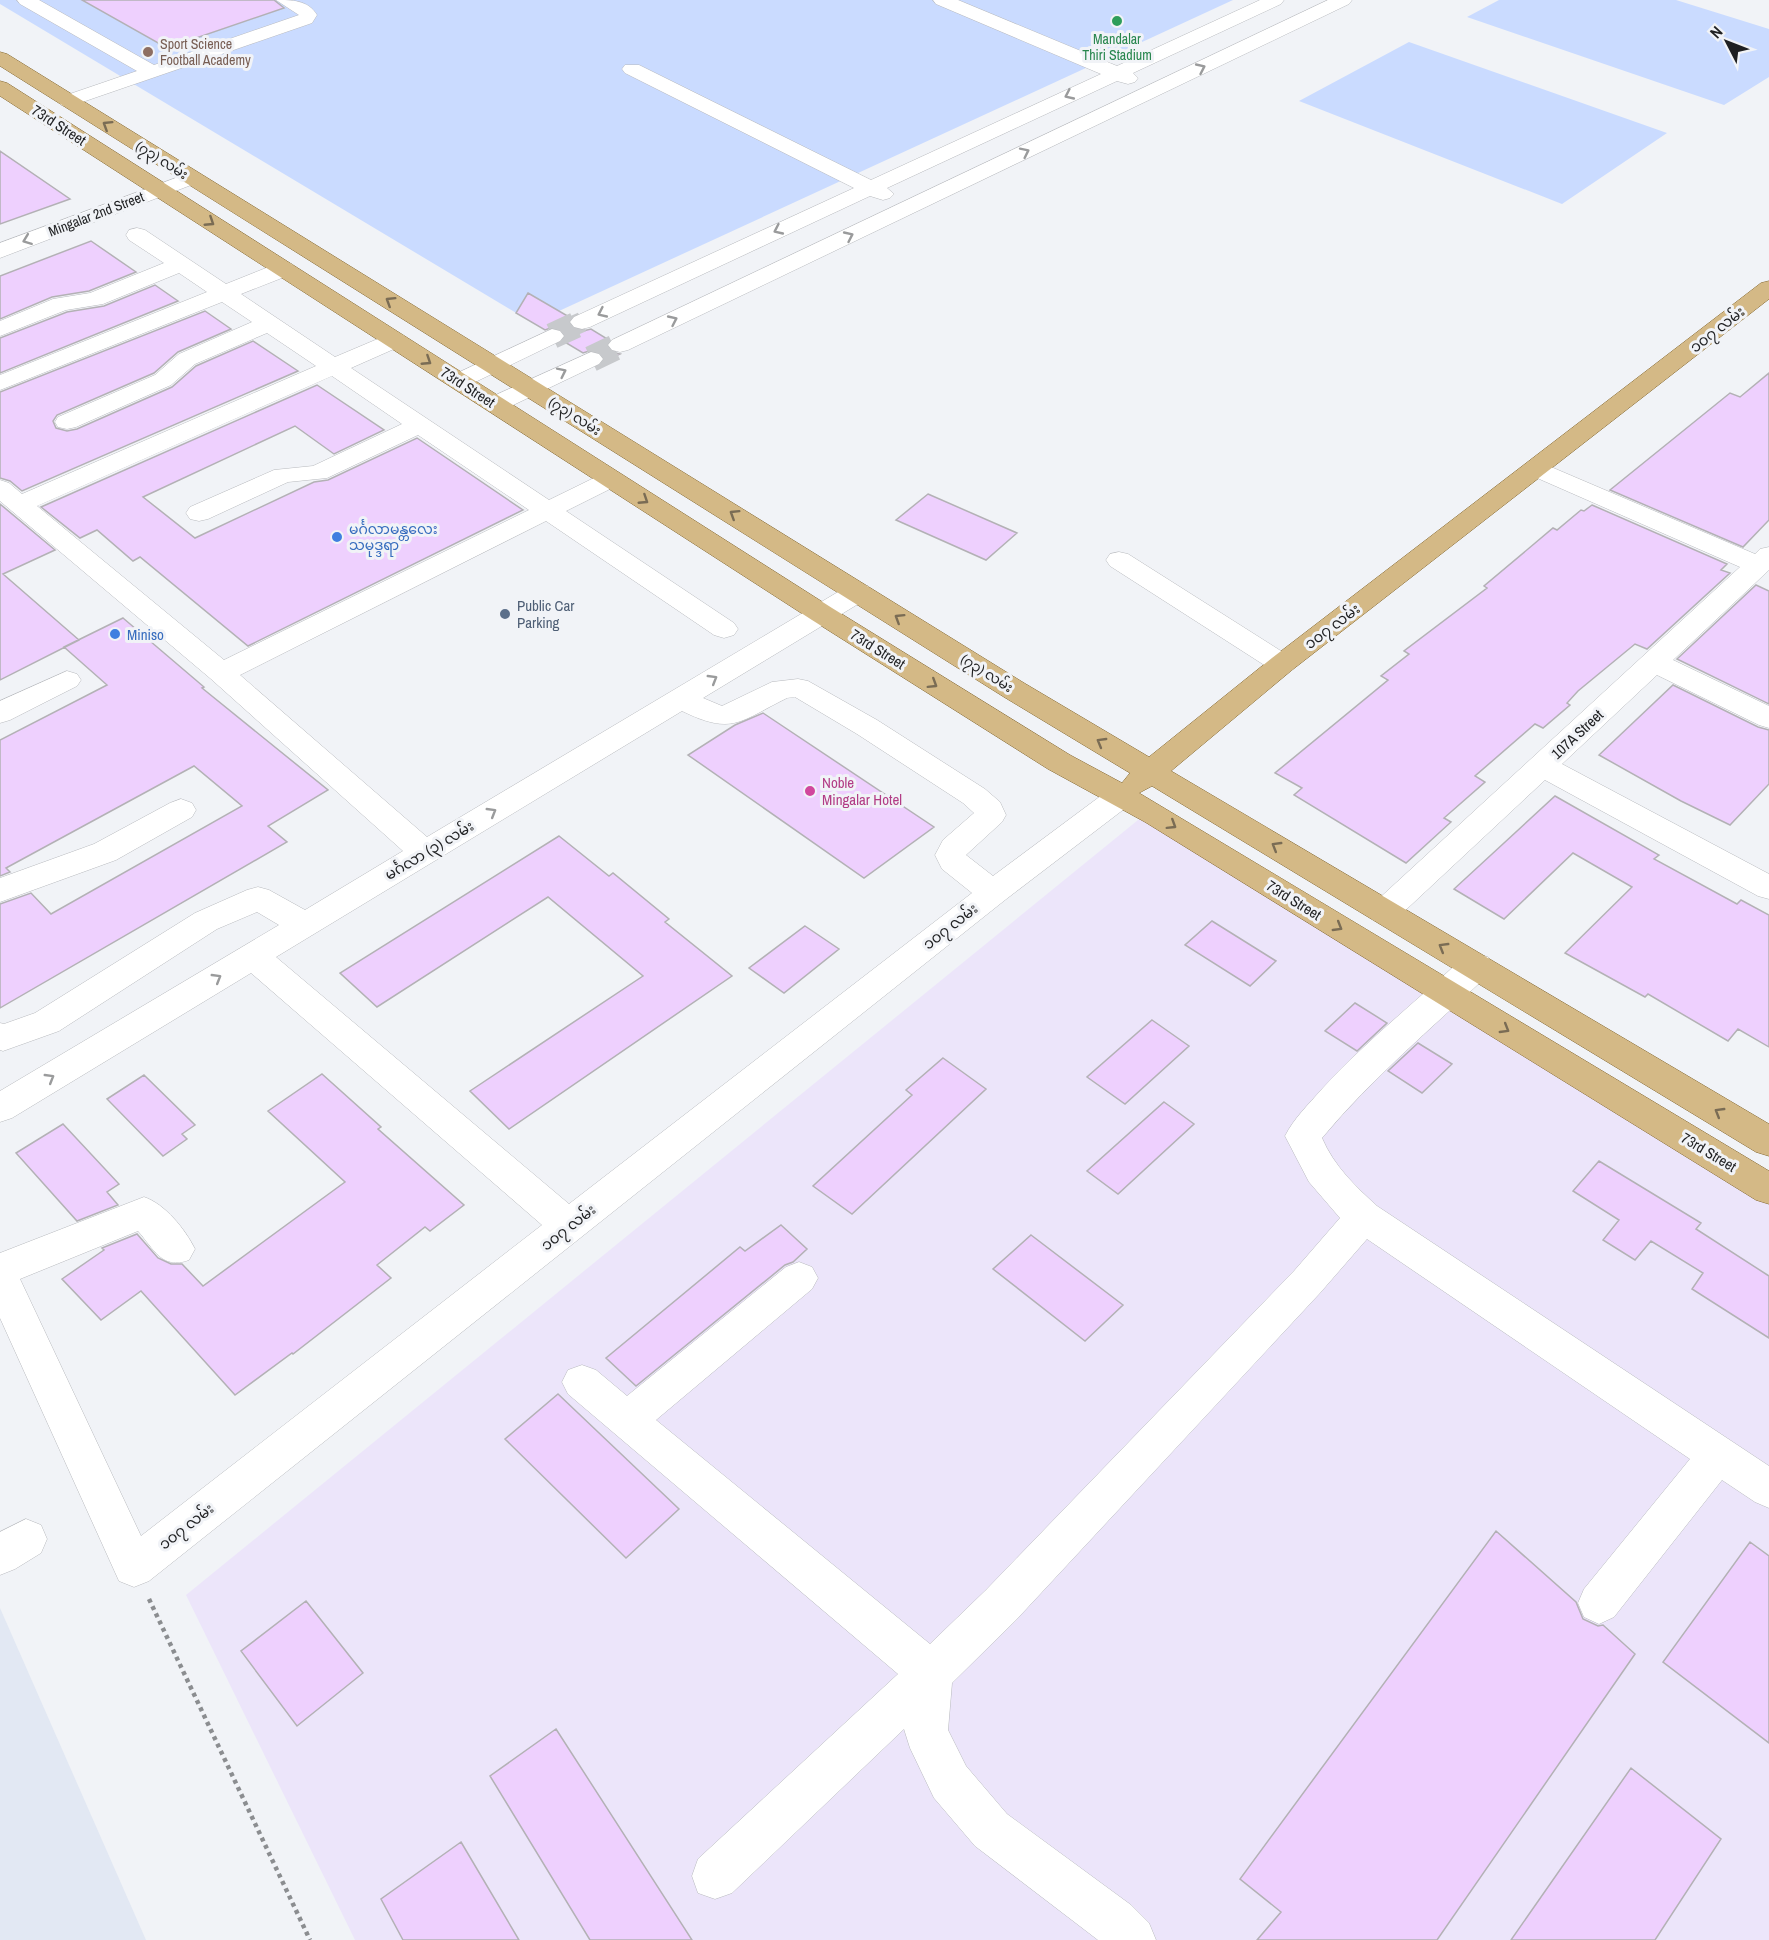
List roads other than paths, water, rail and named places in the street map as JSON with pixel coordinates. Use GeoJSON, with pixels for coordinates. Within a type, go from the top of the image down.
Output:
{"type":"FeatureCollection","features":[{"type":"Feature","properties":{"kind":"main road","name":"(၇၃) လမ်း"},"geometry":{"type":"LineString","coordinates":[[1,60],[1014,690],[1152,771]]}},
{"type":"Feature","properties":{"kind":"main road","name":"73rd Street"},"geometry":{"type":"LineString","coordinates":[[0,87],[822,614],[1059,762],[1121,796],[1769,1189]]}},
{"type":"Feature","properties":{"kind":"main road","name":"၁၀၇ လမ်း"},"geometry":{"type":"LineString","coordinates":[[1121,796],[1282,664],[1769,288]]}},
{"type":"Feature","properties":{"kind":"main road"},"geometry":{"type":"LineString","coordinates":[[1152,771],[1769,1142]]}},
{"type":"Feature","properties":{"kind":"street"},"geometry":{"type":"LineString","coordinates":[[26,0],[151,71]]}},
{"type":"Feature","properties":{"kind":"street"},"geometry":{"type":"LineString","coordinates":[[68,101],[305,19],[308,15],[306,10],[285,0]]}},
{"type":"Feature","properties":{"kind":"street"},"geometry":{"type":"LineString","coordinates":[[942,0],[1155,90]]}},
{"type":"Feature","properties":{"kind":"street"},"geometry":{"type":"LineString","coordinates":[[582,322],[1275,0]]}},
{"type":"Feature","properties":{"kind":"street"},"geometry":{"type":"LineString","coordinates":[[620,345],[1342,0]]}},
{"type":"Feature","properties":{"kind":"street"},"geometry":{"type":"LineString","coordinates":[[632,69],[908,207]]}},
{"type":"Feature","properties":{"kind":"street","name":"Mingalar 2nd Street"},"geometry":{"type":"LineString","coordinates":[[0,251],[192,178]]}},
{"type":"Feature","properties":{"kind":"street"},"geometry":{"type":"LineString","coordinates":[[137,235],[227,293],[331,367],[724,629]]}},
{"type":"Feature","properties":{"kind":"street"},"geometry":{"type":"LineString","coordinates":[[0,329],[61,304],[94,298],[182,264]]}},
{"type":"Feature","properties":{"kind":"street"},"geometry":{"type":"LineString","coordinates":[[0,383],[284,269]]}},
{"type":"Feature","properties":{"kind":"street"},"geometry":{"type":"LineString","coordinates":[[67,422],[163,380],[186,358],[270,323]]}},
{"type":"Feature","properties":{"kind":"street"},"geometry":{"type":"LineString","coordinates":[[459,381],[552,336]]}},
{"type":"Feature","properties":{"kind":"street"},"geometry":{"type":"LineString","coordinates":[[395,340],[10,496],[221,673],[425,853]]}},
{"type":"Feature","properties":{"kind":"street"},"geometry":{"type":"LineString","coordinates":[[496,404],[591,359]]}},
{"type":"Feature","properties":{"kind":"street"},"geometry":{"type":"LineString","coordinates":[[199,513],[283,475],[318,473],[419,425]]}},
{"type":"Feature","properties":{"kind":"street"},"geometry":{"type":"LineString","coordinates":[[1537,469],[1764,560]]}},
{"type":"Feature","properties":{"kind":"street"},"geometry":{"type":"LineString","coordinates":[[221,673],[611,479]]}},
{"type":"Feature","properties":{"kind":"street"},"geometry":{"type":"LineString","coordinates":[[1119,560],[1282,664]]}},
{"type":"Feature","properties":{"kind":"street","name":"107A Street"},"geometry":{"type":"LineString","coordinates":[[1384,912],[1764,560]]}},
{"type":"Feature","properties":{"kind":"street","name":"မင်္ဂလာ (၃) လမ်း"},"geometry":{"type":"LineString","coordinates":[[0,1108],[858,592]]}},
{"type":"Feature","properties":{"kind":"street"},"geometry":{"type":"LineString","coordinates":[[1654,662],[1769,718]]}},
{"type":"Feature","properties":{"kind":"street"},"geometry":{"type":"LineString","coordinates":[[0,713],[68,680]]}},
{"type":"Feature","properties":{"kind":"street"},"geometry":{"type":"LineString","coordinates":[[681,699],[714,716],[726,716],[782,689],[798,688],[867,727],[974,796],[989,809],[991,815],[954,845],[950,854],[951,861],[960,869],[994,892]]}},
{"type":"Feature","properties":{"kind":"street"},"geometry":{"type":"LineString","coordinates":[[1543,765],[1769,888]]}},
{"type":"Feature","properties":{"kind":"street","name":"၁၀၇ လမ်း"},"geometry":{"type":"LineString","coordinates":[[0,1276],[134,1567],[994,892],[1121,796]]}},
{"type":"Feature","properties":{"kind":"street"},"geometry":{"type":"LineString","coordinates":[[0,891],[62,866],[105,852],[181,810]]}},
{"type":"Feature","properties":{"kind":"street"},"geometry":{"type":"LineString","coordinates":[[0,1036],[3,1038],[47,1022],[206,921],[258,898],[306,925]]}},
{"type":"Feature","properties":{"kind":"street"},"geometry":{"type":"LineString","coordinates":[[253,956],[315,1012],[415,1093],[569,1226]]}},
{"type":"Feature","properties":{"kind":"street"},"geometry":{"type":"LineString","coordinates":[[1476,966],[1448,994],[1396,1038],[1326,1108],[1303,1136],[1313,1160],[1331,1187],[1364,1217],[1769,1489]]}},
{"type":"Feature","properties":{"kind":"street"},"geometry":{"type":"LineString","coordinates":[[0,1270],[144,1212],[176,1249]]}},
{"type":"Feature","properties":{"kind":"street"},"geometry":{"type":"LineString","coordinates":[[715,1876],[1009,1597],[1307,1282],[1364,1217]]}},
{"type":"Feature","properties":{"kind":"street"},"geometry":{"type":"LineString","coordinates":[[627,1420],[799,1278]]}},
{"type":"Feature","properties":{"kind":"street"},"geometry":{"type":"LineString","coordinates":[[582,1382],[931,1673]]}},
{"type":"Feature","properties":{"kind":"street"},"geometry":{"type":"LineString","coordinates":[[1599,1603],[1718,1455]]}},
{"type":"Feature","properties":{"kind":"street"},"geometry":{"type":"LineString","coordinates":[[931,1673],[926,1732],[950,1782],[991,1830],[1114,1934]]}},
{"type":"Feature","properties":{"kind":"tunnel"},"geometry":{"type":"LineString","coordinates":[[573,326],[582,322]]}},
{"type":"Feature","properties":{"kind":"tunnel"},"geometry":{"type":"LineString","coordinates":[[552,336],[576,325]]}},
{"type":"Feature","properties":{"kind":"tunnel"},"geometry":{"type":"LineString","coordinates":[[591,359],[620,345]]}},
{"type":"Feature","properties":{"kind":"place","name":"Mandalar Thiri Stadium"},"geometry":{"type":"Point","coordinates":[1117,21]}},
{"type":"Feature","properties":{"kind":"place","name":"Sport Science Football Academy"},"geometry":{"type":"Point","coordinates":[148,52]}},
{"type":"Feature","properties":{"kind":"place","name":"မင်္ဂလာမန္တလေး သမုဒ္ဒရာ"},"geometry":{"type":"Point","coordinates":[337,537]}},
{"type":"Feature","properties":{"kind":"place","name":"Public Car Parking"},"geometry":{"type":"Point","coordinates":[505,614]}},
{"type":"Feature","properties":{"kind":"place","name":"Miniso"},"geometry":{"type":"Point","coordinates":[115,634]}},
{"type":"Feature","properties":{"kind":"place","name":"Noble Mingalar Hotel"},"geometry":{"type":"Point","coordinates":[810,791]}}]}
